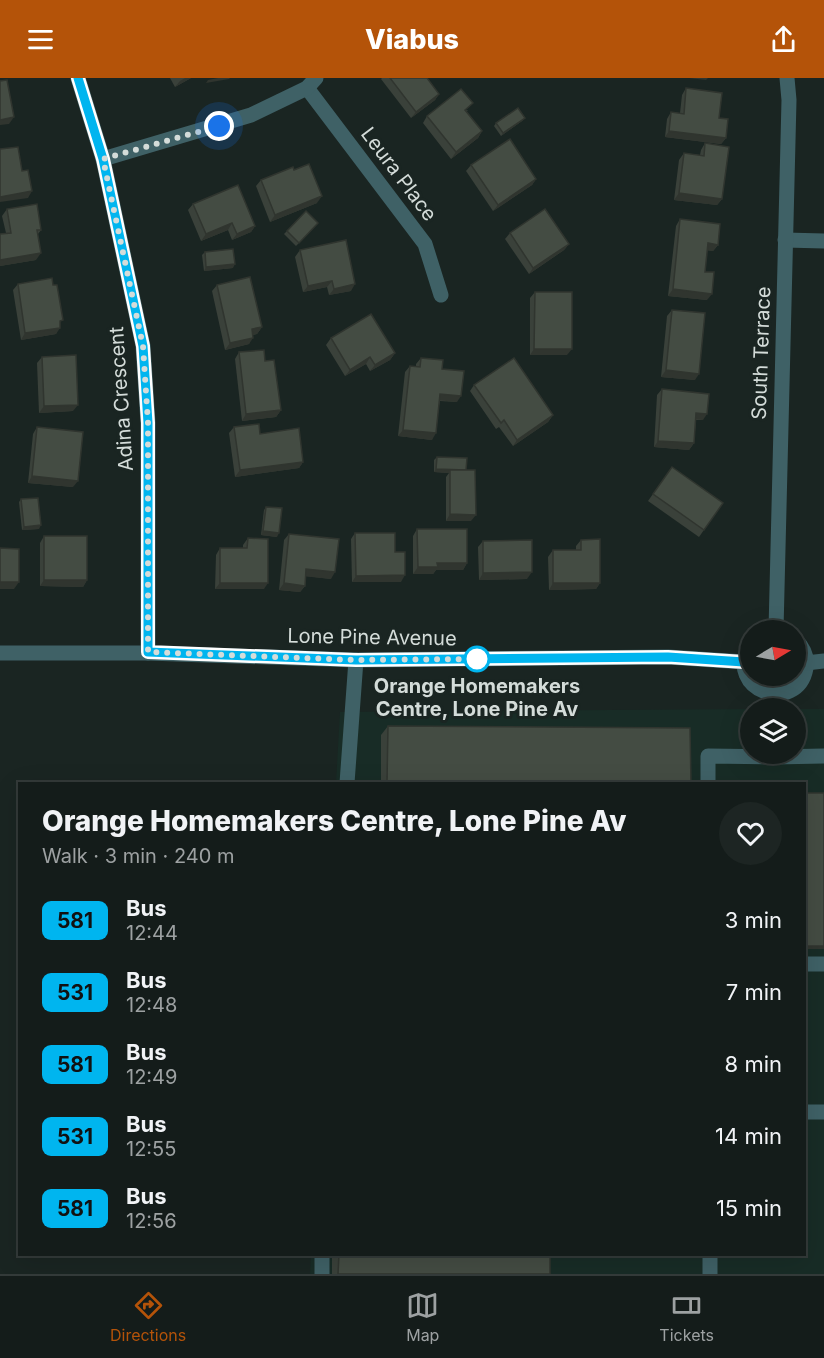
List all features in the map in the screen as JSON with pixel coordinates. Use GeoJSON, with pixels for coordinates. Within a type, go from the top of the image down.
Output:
{"type":"FeatureCollection","features":[{"type":"Feature","properties":{"kind":"street","name":"Adina Crescent"},"geometry":{"type":"LineString","coordinates":[[78,78],[103,159],[143,346],[148,423],[148,652]]}},
{"type":"Feature","properties":{"kind":"street","name":"South Terrace"},"geometry":{"type":"LineString","coordinates":[[776,620],[789,100],[787,78]]}},
{"type":"Feature","properties":{"kind":"street"},"geometry":{"type":"LineString","coordinates":[[103,159],[251,115],[311,83]]}},
{"type":"Feature","properties":{"kind":"street","name":"Leura Place"},"geometry":{"type":"LineString","coordinates":[[311,83],[424,244],[441,295]]}},
{"type":"Feature","properties":{"kind":"street"},"geometry":{"type":"LineString","coordinates":[[785,240],[824,241]]}},
{"type":"Feature","properties":{"kind":"street","name":"Lone Pine Avenue"},"geometry":{"type":"LineString","coordinates":[[0,653],[148,652],[356,660],[668,657],[740,662]]}},
{"type":"Feature","properties":{"kind":"street"},"geometry":{"type":"LineString","coordinates":[[347,782],[356,660]]}},
{"type":"Feature","properties":{"kind":"street"},"geometry":{"type":"LineString","coordinates":[[806,663],[824,661]]}},
{"type":"Feature","properties":{"kind":"street"},"geometry":{"type":"LineString","coordinates":[[755,686],[771,698]]}},
{"type":"Feature","properties":{"kind":"street"},"geometry":{"type":"LineString","coordinates":[[779,698],[796,686]]}},
{"type":"Feature","properties":{"kind":"street"},"geometry":{"type":"LineString","coordinates":[[708,782],[708,756],[740,756]]}},
{"type":"Feature","properties":{"kind":"street"},"geometry":{"type":"LineString","coordinates":[[806,756],[824,756]]}},
{"type":"Feature","properties":{"kind":"street"},"geometry":{"type":"LineString","coordinates":[[806,964],[824,964]]}},
{"type":"Feature","properties":{"kind":"street"},"geometry":{"type":"LineString","coordinates":[[806,1113],[824,1112]]}},
{"type":"Feature","properties":{"kind":"street"},"geometry":{"type":"LineString","coordinates":[[322,1256],[322,1274]]}},
{"type":"Feature","properties":{"kind":"street"},"geometry":{"type":"LineString","coordinates":[[710,1256],[710,1274]]}},
{"type":"Feature","properties":{"kind":"shaded area"},"geometry":{"type":"Polygon","coordinates":[[[740,709],[740,764],[806,764],[806,709],[824,709],[824,1274],[310,1274],[311,1256],[806,1256],[806,782],[336,782],[340,712],[740,709]]]}},
{"type":"Feature","properties":{"kind":"building"},"geometry":{"type":"Polygon","coordinates":[[[390,78],[427,78],[439,94],[416,112],[390,78]]]}},
{"type":"Feature","properties":{"kind":"building"},"geometry":{"type":"Polygon","coordinates":[[[7,80],[14,117],[0,120],[0,81],[7,80]]]}},
{"type":"Feature","properties":{"kind":"building"},"geometry":{"type":"Polygon","coordinates":[[[686,88],[722,93],[719,118],[728,119],[726,138],[669,131],[671,112],[684,114],[686,88]]]}},
{"type":"Feature","properties":{"kind":"building"},"geometry":{"type":"Polygon","coordinates":[[[461,89],[473,103],[465,110],[482,131],[456,152],[427,116],[461,89]]]}},
{"type":"Feature","properties":{"kind":"building"},"geometry":{"type":"Polygon","coordinates":[[[518,108],[525,118],[503,133],[496,123],[518,108]]]}},
{"type":"Feature","properties":{"kind":"building"},"geometry":{"type":"Polygon","coordinates":[[[510,139],[536,179],[498,205],[471,165],[510,139]]]}},
{"type":"Feature","properties":{"kind":"building"},"geometry":{"type":"Polygon","coordinates":[[[705,143],[729,147],[722,199],[679,193],[684,153],[704,156],[705,143]]]}},
{"type":"Feature","properties":{"kind":"building"},"geometry":{"type":"Polygon","coordinates":[[[18,147],[22,171],[28,170],[32,191],[0,197],[0,149],[18,147]]]}},
{"type":"Feature","properties":{"kind":"building"},"geometry":{"type":"Polygon","coordinates":[[[309,164],[322,196],[275,215],[261,180],[293,167],[294,170],[309,164]]]}},
{"type":"Feature","properties":{"kind":"building"},"geometry":{"type":"Polygon","coordinates":[[[238,185],[255,226],[237,234],[232,223],[206,234],[193,204],[238,185]]]}},
{"type":"Feature","properties":{"kind":"building"},"geometry":{"type":"Polygon","coordinates":[[[37,204],[41,230],[37,230],[41,253],[0,260],[0,234],[11,233],[7,209],[37,204]]]}},
{"type":"Feature","properties":{"kind":"building"},"geometry":{"type":"Polygon","coordinates":[[[545,209],[569,244],[533,268],[510,233],[545,209]]]}},
{"type":"Feature","properties":{"kind":"building"},"geometry":{"type":"Polygon","coordinates":[[[306,211],[318,223],[299,243],[287,231],[306,211]]]}},
{"type":"Feature","properties":{"kind":"building"},"geometry":{"type":"Polygon","coordinates":[[[680,219],[720,224],[718,245],[708,243],[705,272],[714,272],[712,294],[673,289],[680,219]]]}},
{"type":"Feature","properties":{"kind":"building"},"geometry":{"type":"Polygon","coordinates":[[[346,240],[355,284],[334,289],[332,281],[308,286],[300,250],[346,240]]]}},
{"type":"Feature","properties":{"kind":"building"},"geometry":{"type":"Polygon","coordinates":[[[233,249],[235,264],[206,267],[205,252],[233,249]]]}},
{"type":"Feature","properties":{"kind":"building"},"geometry":{"type":"Polygon","coordinates":[[[250,277],[262,327],[252,329],[253,338],[230,343],[217,285],[250,277]]]}},
{"type":"Feature","properties":{"kind":"building"},"geometry":{"type":"Polygon","coordinates":[[[52,278],[53,285],[57,285],[63,320],[60,321],[60,328],[25,333],[18,284],[52,278]]]}},
{"type":"Feature","properties":{"kind":"building"},"geometry":{"type":"Polygon","coordinates":[[[535,292],[572,292],[572,349],[534,349],[535,292]]]}},
{"type":"Feature","properties":{"kind":"building"},"geometry":{"type":"Polygon","coordinates":[[[672,310],[705,313],[699,374],[666,370],[672,310]]]}},
{"type":"Feature","properties":{"kind":"building"},"geometry":{"type":"Polygon","coordinates":[[[371,314],[395,353],[375,365],[370,357],[350,370],[331,338],[371,314]]]}},
{"type":"Feature","properties":{"kind":"building"},"geometry":{"type":"Polygon","coordinates":[[[264,350],[265,361],[274,360],[281,410],[246,414],[239,352],[264,350]]]}},
{"type":"Feature","properties":{"kind":"building"},"geometry":{"type":"Polygon","coordinates":[[[76,355],[78,405],[44,406],[42,357],[76,355]]]}},
{"type":"Feature","properties":{"kind":"building"},"geometry":{"type":"Polygon","coordinates":[[[421,358],[443,360],[442,369],[464,371],[461,396],[440,394],[436,433],[403,430],[410,366],[420,367],[421,358]]]}},
{"type":"Feature","properties":{"kind":"building"},"geometry":{"type":"Polygon","coordinates":[[[514,358],[553,415],[517,440],[504,420],[501,423],[474,385],[514,358]]]}},
{"type":"Feature","properties":{"kind":"building"},"geometry":{"type":"Polygon","coordinates":[[[662,389],[709,394],[707,414],[696,413],[694,443],[658,441],[662,389]]]}},
{"type":"Feature","properties":{"kind":"building"},"geometry":{"type":"Polygon","coordinates":[[[259,424],[260,434],[299,428],[303,462],[240,470],[234,427],[259,424]]]}},
{"type":"Feature","properties":{"kind":"building"},"geometry":{"type":"Polygon","coordinates":[[[37,427],[83,432],[78,481],[32,476],[37,427]]]}},
{"type":"Feature","properties":{"kind":"building"},"geometry":{"type":"Polygon","coordinates":[[[437,457],[467,458],[466,470],[436,469],[437,457]]]}},
{"type":"Feature","properties":{"kind":"building"},"geometry":{"type":"Polygon","coordinates":[[[672,467],[723,503],[704,530],[653,494],[672,467]]]}},
{"type":"Feature","properties":{"kind":"building"},"geometry":{"type":"Polygon","coordinates":[[[450,470],[475,470],[476,515],[450,514],[450,470]]]}},
{"type":"Feature","properties":{"kind":"building"},"geometry":{"type":"Polygon","coordinates":[[[38,498],[41,525],[24,527],[21,499],[38,498]]]}},
{"type":"Feature","properties":{"kind":"building"},"geometry":{"type":"Polygon","coordinates":[[[266,507],[282,508],[279,533],[263,531],[266,507]]]}},
{"type":"Feature","properties":{"kind":"building"},"geometry":{"type":"Polygon","coordinates":[[[417,529],[467,529],[467,563],[437,563],[438,567],[418,567],[417,529]]]}},
{"type":"Feature","properties":{"kind":"building"},"geometry":{"type":"Polygon","coordinates":[[[355,533],[395,533],[395,552],[405,552],[405,575],[356,576],[355,533]]]}},
{"type":"Feature","properties":{"kind":"building"},"geometry":{"type":"Polygon","coordinates":[[[289,534],[339,539],[335,572],[306,569],[305,586],[284,583],[289,534]]]}},
{"type":"Feature","properties":{"kind":"building"},"geometry":{"type":"Polygon","coordinates":[[[44,536],[87,536],[87,580],[44,580],[44,536]]]}},
{"type":"Feature","properties":{"kind":"building"},"geometry":{"type":"Polygon","coordinates":[[[248,538],[268,539],[268,583],[220,583],[220,548],[247,548],[248,538]]]}},
{"type":"Feature","properties":{"kind":"building"},"geometry":{"type":"Polygon","coordinates":[[[600,539],[600,583],[553,583],[553,550],[581,550],[581,540],[600,539]]]}},
{"type":"Feature","properties":{"kind":"building"},"geometry":{"type":"Polygon","coordinates":[[[532,540],[532,572],[483,573],[483,541],[532,540]]]}},
{"type":"Feature","properties":{"kind":"building"},"geometry":{"type":"Polygon","coordinates":[[[0,548],[19,549],[19,582],[0,582],[0,548]]]}},
{"type":"Feature","properties":{"kind":"building"},"geometry":{"type":"Polygon","coordinates":[[[388,726],[690,728],[691,782],[387,782],[388,726]]]}},
{"type":"Feature","properties":{"kind":"building"},"geometry":{"type":"Polygon","coordinates":[[[806,793],[824,793],[824,946],[806,946],[806,793]]]}},
{"type":"Feature","properties":{"kind":"building"},"geometry":{"type":"Polygon","coordinates":[[[339,1256],[550,1256],[550,1274],[338,1274],[339,1256]]]}},
{"type":"Feature","properties":{"kind":"bus line","name":"581"},"geometry":{"type":"LineString","coordinates":[[78,78],[103,159],[143,346],[148,423],[148,652],[356,660],[668,657],[740,662]]}},
{"type":"Feature","properties":{"kind":"place","name":"Orange Homemakers Centre, Lone Pine Av"},"geometry":{"type":"Point","coordinates":[477,659]}},
{"type":"Feature","properties":{"kind":"route"},"geometry":{"type":"LineString","coordinates":[[219,126],[103,159],[143,346],[148,423],[148,652],[356,660],[477,659]]}}]}
